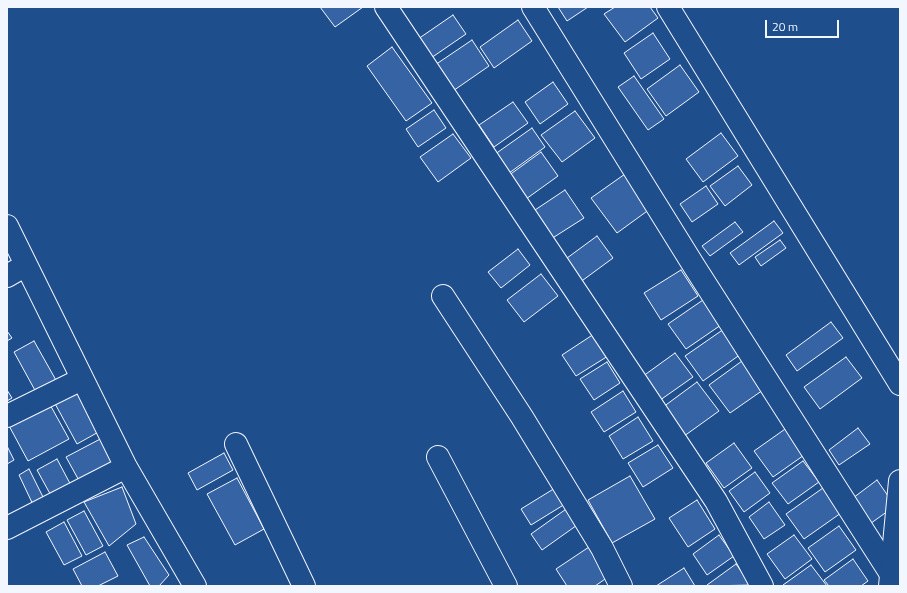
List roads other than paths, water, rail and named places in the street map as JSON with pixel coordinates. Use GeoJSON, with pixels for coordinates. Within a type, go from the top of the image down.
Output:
{"type":"FeatureCollection","features":[{"type":"Feature","properties":{"kind":"street"},"geometry":{"type":"LineString","coordinates":[[386,7],[716,501],[762,586]]}},
{"type":"Feature","properties":{"kind":"street"},"geometry":{"type":"LineString","coordinates":[[532,7],[891,580]]}},
{"type":"Feature","properties":{"kind":"street"},"geometry":{"type":"LineString","coordinates":[[668,7],[900,384]]}},
{"type":"Feature","properties":{"kind":"street"},"geometry":{"type":"LineString","coordinates":[[7,226],[126,467],[190,585]]}},
{"type":"Feature","properties":{"kind":"street"},"geometry":{"type":"LineString","coordinates":[[7,276],[26,265]]}},
{"type":"Feature","properties":{"kind":"street"},"geometry":{"type":"LineString","coordinates":[[443,296],[522,418],[602,548],[621,586]]}},
{"type":"Feature","properties":{"kind":"street"},"geometry":{"type":"LineString","coordinates":[[7,416],[82,378]]}},
{"type":"Feature","properties":{"kind":"street"},"geometry":{"type":"LineString","coordinates":[[236,444],[304,586]]}},
{"type":"Feature","properties":{"kind":"street"},"geometry":{"type":"LineString","coordinates":[[438,457],[506,586]]}},
{"type":"Feature","properties":{"kind":"street"},"geometry":{"type":"LineString","coordinates":[[7,528],[126,467]]}},
{"type":"Feature","properties":{"kind":"street"},"geometry":{"type":"LineString","coordinates":[[891,580],[900,481]]}}]}
